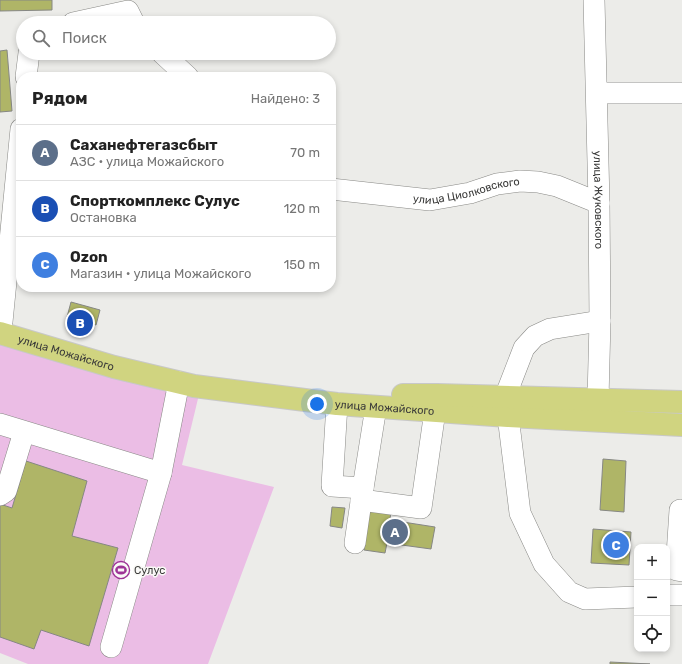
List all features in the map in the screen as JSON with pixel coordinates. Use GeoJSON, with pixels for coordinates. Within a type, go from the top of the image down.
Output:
{"type":"FeatureCollection","features":[{"type":"Feature","properties":{"kind":"main road","name":"улица Можайского"},"geometry":{"type":"LineString","coordinates":[[1,325],[114,367],[194,386],[337,404],[435,410],[598,399],[682,402]]}},
{"type":"Feature","properties":{"kind":"main road","name":"улица Можайского"},"geometry":{"type":"LineString","coordinates":[[1,325],[107,352],[240,380],[338,392],[377,395],[437,395],[507,406],[682,425]]}},
{"type":"Feature","properties":{"kind":"street","name":"улица Жуковского"},"geometry":{"type":"LineString","coordinates":[[594,0],[599,202],[600,321],[598,399]]}},
{"type":"Feature","properties":{"kind":"street"},"geometry":{"type":"LineString","coordinates":[[105,16],[128,11]]}},
{"type":"Feature","properties":{"kind":"street"},"geometry":{"type":"LineString","coordinates":[[27,72],[28,60]]}},
{"type":"Feature","properties":{"kind":"street"},"geometry":{"type":"LineString","coordinates":[[170,60],[183,72]]}},
{"type":"Feature","properties":{"kind":"street"},"geometry":{"type":"LineString","coordinates":[[596,93],[682,93]]}},
{"type":"Feature","properties":{"kind":"street"},"geometry":{"type":"LineString","coordinates":[[1,325],[16,178]]}},
{"type":"Feature","properties":{"kind":"street","name":"улица Циолковского"},"geometry":{"type":"LineString","coordinates":[[336,190],[430,200],[470,193],[497,184],[526,181],[557,186],[599,202]]}},
{"type":"Feature","properties":{"kind":"street"},"geometry":{"type":"LineString","coordinates":[[600,321],[550,329],[535,336],[524,348],[507,406],[520,512],[544,564],[570,592],[585,599],[634,596]]}},
{"type":"Feature","properties":{"kind":"street"},"geometry":{"type":"LineString","coordinates":[[111,647],[161,473],[179,382]]}},
{"type":"Feature","properties":{"kind":"street"},"geometry":{"type":"LineString","coordinates":[[337,404],[332,486],[421,508],[435,410]]}},
{"type":"Feature","properties":{"kind":"street"},"geometry":{"type":"LineString","coordinates":[[355,543],[376,407]]}},
{"type":"Feature","properties":{"kind":"street"},"geometry":{"type":"LineString","coordinates":[[0,424],[161,473]]}},
{"type":"Feature","properties":{"kind":"street"},"geometry":{"type":"LineString","coordinates":[[0,495],[6,491],[24,432]]}},
{"type":"Feature","properties":{"kind":"street"},"geometry":{"type":"LineString","coordinates":[[680,510],[676,570],[682,570]]}},
{"type":"Feature","properties":{"kind":"street"},"geometry":{"type":"LineString","coordinates":[[670,595],[682,595]]}},
{"type":"Feature","properties":{"kind":"shaded area","name":"Сулус"},"geometry":{"type":"Polygon","coordinates":[[[0,327],[203,378],[182,465],[274,487],[208,664],[28,664],[0,653],[0,327]]]}},
{"type":"Feature","properties":{"kind":"building"},"geometry":{"type":"Polygon","coordinates":[[[0,0],[52,0],[52,10],[0,11],[0,0]]]}},
{"type":"Feature","properties":{"kind":"building"},"geometry":{"type":"Polygon","coordinates":[[[7,50],[12,111],[0,112],[0,51],[7,50]]]}},
{"type":"Feature","properties":{"kind":"building"},"geometry":{"type":"Polygon","coordinates":[[[71,302],[100,310],[96,325],[67,317],[71,302]]]}},
{"type":"Feature","properties":{"kind":"building"},"geometry":{"type":"Polygon","coordinates":[[[603,459],[626,461],[624,512],[600,510],[603,459]]]}},
{"type":"Feature","properties":{"kind":"building"},"geometry":{"type":"Polygon","coordinates":[[[26,461],[87,481],[72,536],[118,548],[89,646],[41,630],[34,649],[0,637],[0,504],[12,508],[26,461]]]}},
{"type":"Feature","properties":{"kind":"building"},"geometry":{"type":"Polygon","coordinates":[[[332,507],[345,508],[342,528],[330,526],[332,507]]]}},
{"type":"Feature","properties":{"kind":"building"},"geometry":{"type":"Polygon","coordinates":[[[369,507],[391,510],[390,520],[435,527],[431,549],[387,543],[385,553],[364,550],[369,507]]]}},
{"type":"Feature","properties":{"kind":"building"},"geometry":{"type":"Polygon","coordinates":[[[593,529],[631,532],[629,565],[591,563],[593,529]]]}},
{"type":"Feature","properties":{"kind":"building"},"geometry":{"type":"Polygon","coordinates":[[[610,662],[650,664],[610,664],[610,662]]]}},
{"type":"Feature","properties":{"kind":"place","name":"Спорткомплекс Сулус"},"geometry":{"type":"Point","coordinates":[80,323]}},
{"type":"Feature","properties":{"kind":"place","name":"Саханефтегазсбыт"},"geometry":{"type":"Point","coordinates":[395,532]}},
{"type":"Feature","properties":{"kind":"place","name":"Ozon"},"geometry":{"type":"Point","coordinates":[616,545]}},
{"type":"Feature","properties":{"kind":"place","name":"Сулус"},"geometry":{"type":"Point","coordinates":[121,570]}}]}
